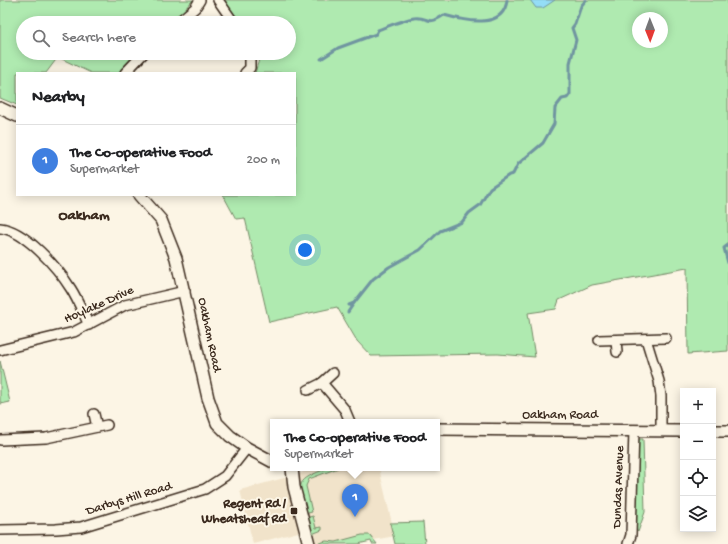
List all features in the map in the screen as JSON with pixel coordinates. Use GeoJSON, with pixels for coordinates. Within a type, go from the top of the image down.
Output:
{"type":"FeatureCollection","features":[{"type":"Feature","properties":{"kind":"street"},"geometry":{"type":"LineString","coordinates":[[185,16],[195,8],[200,0]]}},
{"type":"Feature","properties":{"kind":"street"},"geometry":{"type":"LineString","coordinates":[[218,0],[229,16]]}},
{"type":"Feature","properties":{"kind":"street"},"geometry":{"type":"LineString","coordinates":[[126,72],[137,60]]}},
{"type":"Feature","properties":{"kind":"street"},"geometry":{"type":"LineString","coordinates":[[246,72],[250,68],[250,60]]}},
{"type":"Feature","properties":{"kind":"street"},"geometry":{"type":"LineString","coordinates":[[0,108],[16,116]]}},
{"type":"Feature","properties":{"kind":"street","name":"Oakham Road"},"geometry":{"type":"LineString","coordinates":[[140,196],[163,226],[176,258],[185,291],[208,398],[214,416],[224,430],[247,448],[270,460]]}},
{"type":"Feature","properties":{"kind":"street"},"geometry":{"type":"LineString","coordinates":[[0,228],[12,230],[20,234],[43,255],[71,289],[89,325]]}},
{"type":"Feature","properties":{"kind":"street","name":"Hoylake Drive"},"geometry":{"type":"LineString","coordinates":[[0,350],[74,332],[125,305],[185,291]]}},
{"type":"Feature","properties":{"kind":"street"},"geometry":{"type":"LineString","coordinates":[[599,340],[666,338]]}},
{"type":"Feature","properties":{"kind":"street"},"geometry":{"type":"LineString","coordinates":[[646,339],[659,381],[661,396],[661,430]]}},
{"type":"Feature","properties":{"kind":"street"},"geometry":{"type":"LineString","coordinates":[[616,340],[616,352]]}},
{"type":"Feature","properties":{"kind":"street"},"geometry":{"type":"LineString","coordinates":[[308,390],[322,383],[333,374]]}},
{"type":"Feature","properties":{"kind":"street"},"geometry":{"type":"LineString","coordinates":[[322,383],[345,410],[349,419]]}},
{"type":"Feature","properties":{"kind":"street"},"geometry":{"type":"LineString","coordinates":[[94,414],[97,427]]}},
{"type":"Feature","properties":{"kind":"street"},"geometry":{"type":"LineString","coordinates":[[0,441],[46,438],[107,425]]}},
{"type":"Feature","properties":{"kind":"street","name":"Oakham Road"},"geometry":{"type":"LineString","coordinates":[[440,429],[680,431]]}},
{"type":"Feature","properties":{"kind":"street","name":"Dundas Avenue"},"geometry":{"type":"LineString","coordinates":[[628,544],[631,536],[634,430]]}},
{"type":"Feature","properties":{"kind":"street"},"geometry":{"type":"LineString","coordinates":[[716,431],[728,431]]}},
{"type":"Feature","properties":{"kind":"street","name":"Darbys Hill Road"},"geometry":{"type":"LineString","coordinates":[[0,530],[81,527],[205,489],[225,476],[247,448]]}},
{"type":"Feature","properties":{"kind":"street"},"geometry":{"type":"LineString","coordinates":[[291,471],[309,544]]}},
{"type":"Feature","properties":{"kind":"shaded area"},"geometry":{"type":"Polygon","coordinates":[[[306,471],[380,471],[395,536],[352,544],[305,544],[302,531],[253,544],[240,490],[306,471]]]}},
{"type":"Feature","properties":{"kind":"green space"},"geometry":{"type":"Polygon","coordinates":[[[0,0],[193,0],[178,16],[16,16],[16,60],[56,60],[47,72],[16,72],[16,105],[0,98],[0,0]]]}},
{"type":"Feature","properties":{"kind":"green space"},"geometry":{"type":"Polygon","coordinates":[[[223,0],[728,0],[728,351],[688,354],[687,268],[592,285],[559,300],[556,309],[528,313],[535,357],[498,354],[371,356],[357,341],[337,307],[269,322],[245,218],[236,219],[224,196],[296,196],[296,72],[255,72],[259,60],[296,60],[296,16],[233,16],[223,0]]]}},
{"type":"Feature","properties":{"kind":"green space"},"geometry":{"type":"Polygon","coordinates":[[[64,60],[133,60],[120,72],[89,72],[64,60]]]}},
{"type":"Feature","properties":{"kind":"green space"},"geometry":{"type":"Polygon","coordinates":[[[0,361],[10,402],[1,404],[0,400],[0,361]]]}},
{"type":"Feature","properties":{"kind":"green space"},"geometry":{"type":"Polygon","coordinates":[[[643,439],[645,512],[638,532],[635,528],[638,440],[643,439]]]}},
{"type":"Feature","properties":{"kind":"green space"},"geometry":{"type":"Polygon","coordinates":[[[321,471],[330,471],[309,479],[306,486],[312,512],[304,514],[300,488],[304,480],[321,471]]]}},
{"type":"Feature","properties":{"kind":"green space"},"geometry":{"type":"Polygon","coordinates":[[[313,516],[316,528],[322,527],[322,530],[312,534],[305,518],[313,516]]]}},
{"type":"Feature","properties":{"kind":"green space"},"geometry":{"type":"Polygon","coordinates":[[[423,522],[425,544],[395,544],[390,523],[423,522]]]}},
{"type":"Feature","properties":{"kind":"green space"},"geometry":{"type":"Polygon","coordinates":[[[362,535],[370,535],[377,544],[372,544],[371,541],[358,544],[316,544],[326,541],[336,542],[362,535]]]}},
{"type":"Feature","properties":{"kind":"water"},"geometry":{"type":"Polygon","coordinates":[[[530,0],[555,0],[543,8],[536,8],[530,0]]]}},
{"type":"Feature","properties":{"kind":"waterway"},"geometry":{"type":"LineString","coordinates":[[321,59],[338,48],[376,34],[378,30],[409,19],[422,18],[431,21],[444,15],[472,21],[491,20],[499,16],[504,10],[507,0]]}},
{"type":"Feature","properties":{"kind":"waterway"},"geometry":{"type":"LineString","coordinates":[[349,305],[354,303],[373,279],[389,267],[420,250],[440,231],[462,222],[469,213],[480,205],[490,188],[509,175],[513,174],[518,164],[543,143],[554,124],[555,108],[562,99],[567,98],[570,94],[570,63],[576,40],[572,28],[575,24],[581,6],[586,0]]}},
{"type":"Feature","properties":{"kind":"waterway"},"geometry":{"type":"LineString","coordinates":[[728,245],[724,248],[728,263]]}},
{"type":"Feature","properties":{"kind":"waterway"},"geometry":{"type":"LineString","coordinates":[[348,312],[354,303]]}},
{"type":"Feature","properties":{"kind":"place","name":"Regent Rd / Wheatsheaf Rd"},"geometry":{"type":"Point","coordinates":[294,511]}},
{"type":"Feature","properties":{"kind":"place","name":"The Co-operative Food"},"geometry":{"type":"Point","coordinates":[355,517]}},
{"type":"Feature","properties":{"kind":"district","name":"Oakham"},"geometry":{"type":"Point","coordinates":[84,216]}}]}
